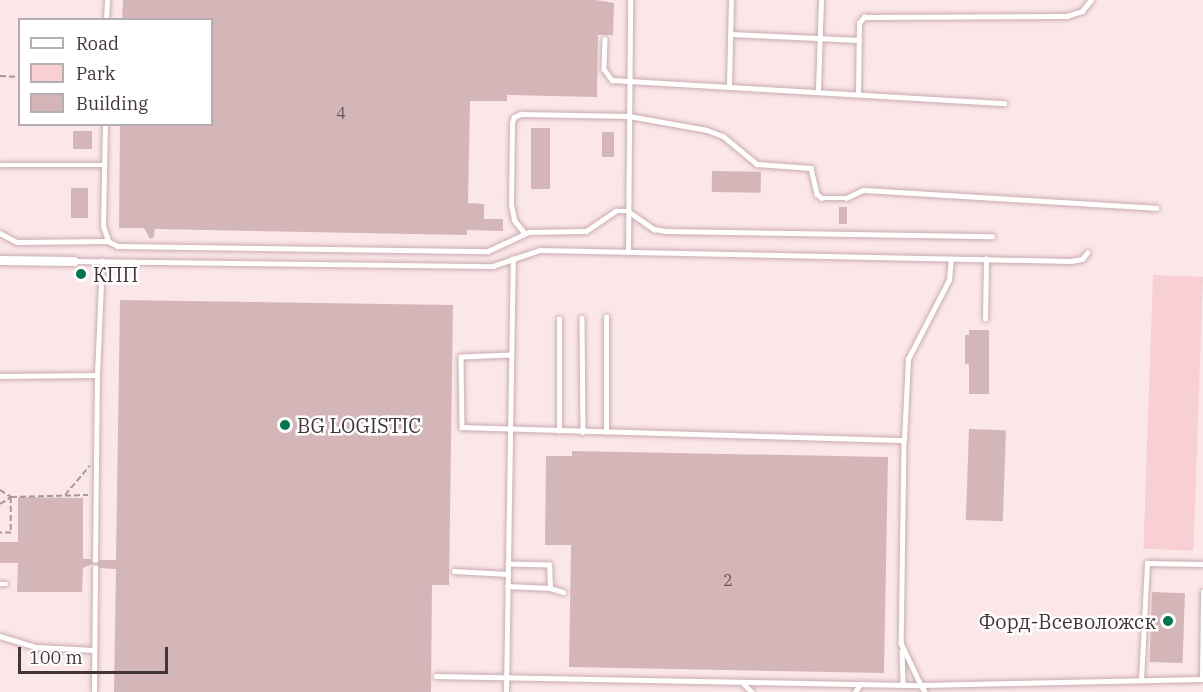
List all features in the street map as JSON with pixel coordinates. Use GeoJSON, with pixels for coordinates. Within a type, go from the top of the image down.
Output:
{"type":"FeatureCollection","features":[{"type":"Feature","properties":{"kind":"street"},"geometry":{"type":"LineString","coordinates":[[0,260],[74,261]]}},
{"type":"Feature","properties":{"kind":"lane"},"geometry":{"type":"LineString","coordinates":[[106,18],[107,0]]}},
{"type":"Feature","properties":{"kind":"lane"},"geometry":{"type":"LineString","coordinates":[[628,252],[630,0]]}},
{"type":"Feature","properties":{"kind":"lane"},"geometry":{"type":"LineString","coordinates":[[729,86],[731,0]]}},
{"type":"Feature","properties":{"kind":"lane"},"geometry":{"type":"LineString","coordinates":[[818,90],[821,0]]}},
{"type":"Feature","properties":{"kind":"lane"},"geometry":{"type":"LineString","coordinates":[[858,93],[859,23],[864,16],[1067,16],[1082,11],[1091,0]]}},
{"type":"Feature","properties":{"kind":"lane"},"geometry":{"type":"LineString","coordinates":[[731,34],[859,40]]}},
{"type":"Feature","properties":{"kind":"lane"},"geometry":{"type":"LineString","coordinates":[[605,39],[607,77],[1004,103]]}},
{"type":"Feature","properties":{"kind":"lane"},"geometry":{"type":"LineString","coordinates":[[524,233],[511,213],[514,117],[629,116],[723,136],[757,164],[811,168],[815,190],[822,198],[846,198],[863,190],[1156,208]]}},
{"type":"Feature","properties":{"kind":"lane"},"geometry":{"type":"LineString","coordinates":[[105,126],[103,226],[108,241]]}},
{"type":"Feature","properties":{"kind":"lane"},"geometry":{"type":"LineString","coordinates":[[0,165],[104,165]]}},
{"type":"Feature","properties":{"kind":"lane"},"geometry":{"type":"LineString","coordinates":[[0,233],[16,242],[108,241],[118,246],[488,251],[524,233],[586,231],[614,212],[628,211],[654,229],[666,231],[992,236]]}},
{"type":"Feature","properties":{"kind":"lane"},"geometry":{"type":"LineString","coordinates":[[74,261],[493,266],[540,250],[1077,261],[1087,253]]}},
{"type":"Feature","properties":{"kind":"lane"},"geometry":{"type":"LineString","coordinates":[[506,692],[513,259]]}},
{"type":"Feature","properties":{"kind":"lane"},"geometry":{"type":"LineString","coordinates":[[903,685],[901,643],[904,440],[908,359],[949,280],[951,259]]}},
{"type":"Feature","properties":{"kind":"lane"},"geometry":{"type":"LineString","coordinates":[[985,319],[986,259]]}},
{"type":"Feature","properties":{"kind":"lane"},"geometry":{"type":"LineString","coordinates":[[95,560],[97,375],[102,261]]}},
{"type":"Feature","properties":{"kind":"lane"},"geometry":{"type":"LineString","coordinates":[[606,317],[606,432]]}},
{"type":"Feature","properties":{"kind":"lane"},"geometry":{"type":"LineString","coordinates":[[582,318],[584,432]]}},
{"type":"Feature","properties":{"kind":"lane"},"geometry":{"type":"LineString","coordinates":[[559,319],[559,431]]}},
{"type":"Feature","properties":{"kind":"lane"},"geometry":{"type":"LineString","coordinates":[[511,356],[466,355],[460,361],[461,424],[471,429],[904,440]]}},
{"type":"Feature","properties":{"kind":"lane"},"geometry":{"type":"LineString","coordinates":[[0,376],[97,375]]}},
{"type":"Feature","properties":{"kind":"lane"},"geometry":{"type":"LineString","coordinates":[[1141,681],[1147,563],[1203,564]]}},
{"type":"Feature","properties":{"kind":"lane"},"geometry":{"type":"LineString","coordinates":[[508,564],[549,565],[550,588]]}},
{"type":"Feature","properties":{"kind":"lane"},"geometry":{"type":"LineString","coordinates":[[94,692],[95,568]]}},
{"type":"Feature","properties":{"kind":"lane"},"geometry":{"type":"LineString","coordinates":[[454,571],[508,574]]}},
{"type":"Feature","properties":{"kind":"lane"},"geometry":{"type":"LineString","coordinates":[[0,584],[6,584]]}},
{"type":"Feature","properties":{"kind":"lane"},"geometry":{"type":"LineString","coordinates":[[507,586],[550,588],[563,592]]}},
{"type":"Feature","properties":{"kind":"lane"},"geometry":{"type":"LineString","coordinates":[[436,676],[903,685],[1202,680],[1203,592]]}},
{"type":"Feature","properties":{"kind":"lane"},"geometry":{"type":"LineString","coordinates":[[0,636],[37,647],[94,650]]}},
{"type":"Feature","properties":{"kind":"lane"},"geometry":{"type":"LineString","coordinates":[[901,643],[925,692]]}},
{"type":"Feature","properties":{"kind":"lane"},"geometry":{"type":"LineString","coordinates":[[742,682],[752,692]]}},
{"type":"Feature","properties":{"kind":"lane"},"geometry":{"type":"LineString","coordinates":[[855,692],[860,684]]}},
{"type":"Feature","properties":{"kind":"path"},"geometry":{"type":"LineString","coordinates":[[0,76],[18,76]]}},
{"type":"Feature","properties":{"kind":"path"},"geometry":{"type":"LineString","coordinates":[[64,495],[92,462]]}},
{"type":"Feature","properties":{"kind":"path"},"geometry":{"type":"LineString","coordinates":[[0,490],[11,497]]}},
{"type":"Feature","properties":{"kind":"path"},"geometry":{"type":"LineString","coordinates":[[0,504],[11,497],[88,495]]}},
{"type":"Feature","properties":{"kind":"path"},"geometry":{"type":"LineString","coordinates":[[11,497],[11,533]]}},
{"type":"Feature","properties":{"kind":"path"},"geometry":{"type":"LineString","coordinates":[[0,533],[11,533],[16,537]]}},
{"type":"Feature","properties":{"kind":"green space"},"geometry":{"type":"Polygon","coordinates":[[[1153,275],[1203,277],[1193,551],[1143,549],[1153,275]]]}},
{"type":"Feature","properties":{"kind":"building"},"geometry":{"type":"Polygon","coordinates":[[[123,0],[596,0],[614,3],[613,35],[598,35],[597,97],[507,95],[507,101],[470,101],[468,203],[484,204],[484,219],[503,219],[503,231],[467,230],[467,235],[155,229],[154,237],[150,239],[144,228],[119,228],[120,126],[213,126],[213,18],[122,18],[123,0]]]}},
{"type":"Feature","properties":{"kind":"building"},"geometry":{"type":"Polygon","coordinates":[[[531,128],[550,128],[550,189],[531,189],[531,128]]]}},
{"type":"Feature","properties":{"kind":"building"},"geometry":{"type":"Polygon","coordinates":[[[73,131],[92,131],[92,149],[73,149],[73,131]]]}},
{"type":"Feature","properties":{"kind":"building"},"geometry":{"type":"Polygon","coordinates":[[[602,132],[614,132],[614,157],[602,157],[602,132]]]}},
{"type":"Feature","properties":{"kind":"building"},"geometry":{"type":"Polygon","coordinates":[[[712,171],[761,172],[761,193],[712,192],[712,171]]]}},
{"type":"Feature","properties":{"kind":"building"},"geometry":{"type":"Polygon","coordinates":[[[71,188],[88,188],[88,218],[71,218],[71,188]]]}},
{"type":"Feature","properties":{"kind":"building"},"geometry":{"type":"Polygon","coordinates":[[[839,207],[847,207],[847,224],[839,224],[839,207]]]}},
{"type":"Feature","properties":{"kind":"building","name":"BG LOGISTIC"},"geometry":{"type":"Polygon","coordinates":[[[120,300],[453,305],[449,585],[432,585],[431,692],[114,692],[116,569],[99,568],[97,564],[100,560],[116,560],[120,300]]]}},
{"type":"Feature","properties":{"kind":"building"},"geometry":{"type":"Polygon","coordinates":[[[969,330],[989,330],[989,394],[969,394],[969,364],[965,364],[965,335],[969,335],[969,330]]]}},
{"type":"Feature","properties":{"kind":"building"},"geometry":{"type":"Polygon","coordinates":[[[969,429],[1006,430],[1003,521],[966,520],[969,429]]]}},
{"type":"Feature","properties":{"kind":"building"},"geometry":{"type":"Polygon","coordinates":[[[572,451],[888,457],[884,673],[569,667],[571,545],[545,545],[546,456],[572,456],[572,451]]]}},
{"type":"Feature","properties":{"kind":"building"},"geometry":{"type":"Polygon","coordinates":[[[18,497],[83,498],[83,559],[91,559],[93,564],[83,568],[82,592],[17,592],[18,563],[0,563],[0,542],[18,542],[18,497]]]}},
{"type":"Feature","properties":{"kind":"building","name":"Форд-Всеволожск"},"geometry":{"type":"Polygon","coordinates":[[[1152,592],[1185,593],[1183,663],[1150,662],[1152,592]]]}},
{"type":"Feature","properties":{"kind":"place","name":"КПП"},"geometry":{"type":"Point","coordinates":[81,274]}},
{"type":"Feature","properties":{"kind":"place","name":"BG LOGISTIC"},"geometry":{"type":"Point","coordinates":[285,425]}},
{"type":"Feature","properties":{"kind":"place","name":"Форд-Всеволожск"},"geometry":{"type":"Point","coordinates":[1168,621]}}]}
